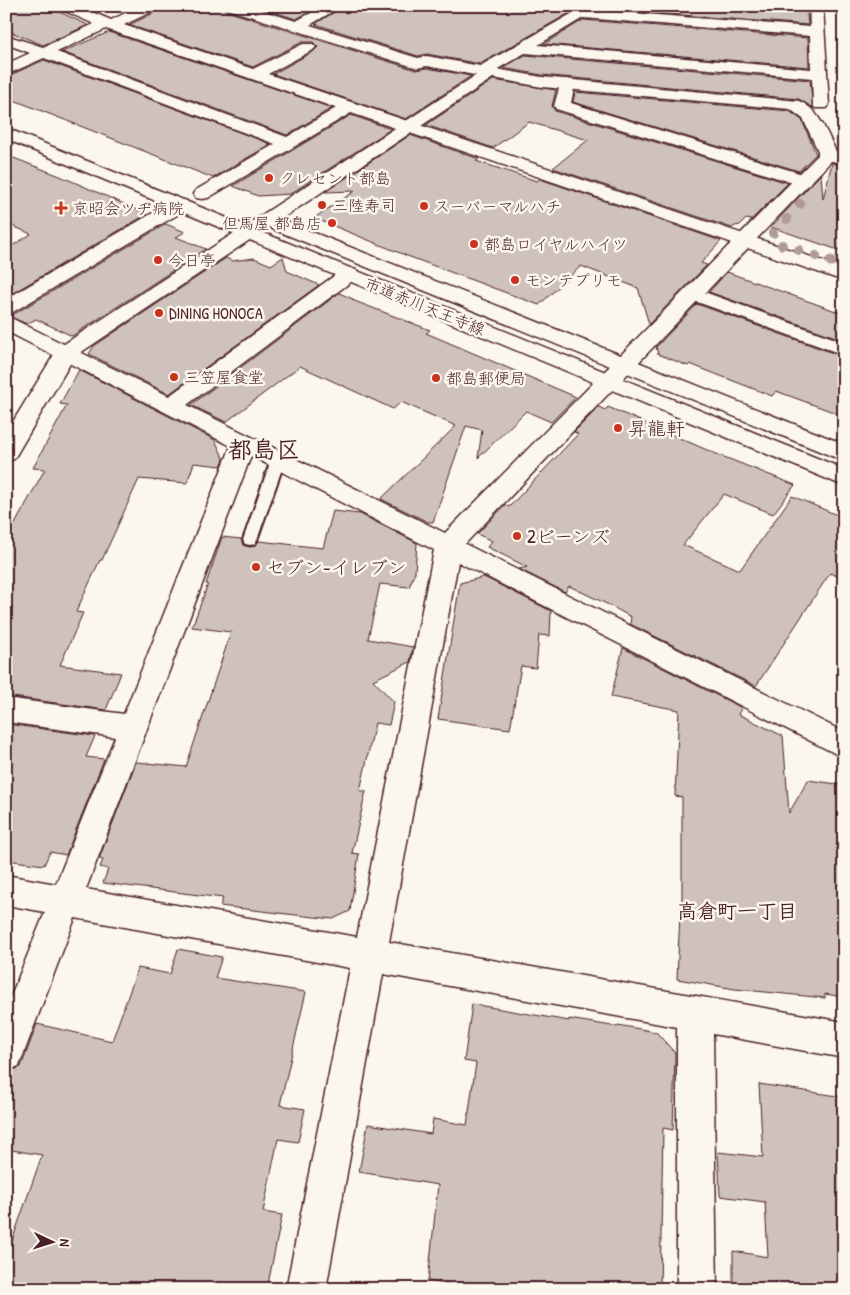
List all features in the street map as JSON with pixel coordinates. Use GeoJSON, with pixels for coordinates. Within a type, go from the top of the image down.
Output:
{"type":"FeatureCollection","features":[{"type":"Feature","properties":{"kind":"street"},"geometry":{"type":"LineString","coordinates":[[65,6],[108,25],[844,275]]}},
{"type":"Feature","properties":{"kind":"street"},"geometry":{"type":"LineString","coordinates":[[6,70],[152,6]]}},
{"type":"Feature","properties":{"kind":"street"},"geometry":{"type":"LineString","coordinates":[[297,26],[335,6]]}},
{"type":"Feature","properties":{"kind":"street"},"geometry":{"type":"LineString","coordinates":[[306,1289],[448,546],[803,180],[836,157],[821,107],[816,6]]}},
{"type":"Feature","properties":{"kind":"street"},"geometry":{"type":"LineString","coordinates":[[239,7],[418,63],[427,61],[525,80],[821,107]]}},
{"type":"Feature","properties":{"kind":"street"},"geometry":{"type":"LineString","coordinates":[[6,453],[66,353],[251,218],[408,127],[521,48],[587,10],[818,32]]}},
{"type":"Feature","properties":{"kind":"street"},"geometry":{"type":"LineString","coordinates":[[6,39],[289,143]]}},
{"type":"Feature","properties":{"kind":"street"},"geometry":{"type":"LineString","coordinates":[[254,75],[308,47]]}},
{"type":"Feature","properties":{"kind":"street"},"geometry":{"type":"LineString","coordinates":[[521,48],[820,74]]}},
{"type":"Feature","properties":{"kind":"street"},"geometry":{"type":"LineString","coordinates":[[567,84],[562,106],[803,180]]}},
{"type":"Feature","properties":{"kind":"street"},"geometry":{"type":"LineString","coordinates":[[202,194],[350,107]]}},
{"type":"Feature","properties":{"kind":"street","name":"市道赤川天王寺線"},"geometry":{"type":"LineString","coordinates":[[6,115],[202,194],[251,218],[349,274],[844,478]]}},
{"type":"Feature","properties":{"kind":"street","name":"市道赤川天王寺線"},"geometry":{"type":"LineString","coordinates":[[6,133],[180,204],[251,218],[624,364],[844,453]]}},
{"type":"Feature","properties":{"kind":"street"},"geometry":{"type":"LineString","coordinates":[[6,308],[180,204]]}},
{"type":"Feature","properties":{"kind":"street"},"geometry":{"type":"LineString","coordinates":[[171,406],[349,274]]}},
{"type":"Feature","properties":{"kind":"street"},"geometry":{"type":"LineString","coordinates":[[693,294],[844,349]]}},
{"type":"Feature","properties":{"kind":"street"},"geometry":{"type":"LineString","coordinates":[[6,323],[844,746]]}},
{"type":"Feature","properties":{"kind":"street"},"geometry":{"type":"LineString","coordinates":[[6,1053],[244,443]]}},
{"type":"Feature","properties":{"kind":"street"},"geometry":{"type":"LineString","coordinates":[[6,710],[134,727]]}},
{"type":"Feature","properties":{"kind":"street"},"geometry":{"type":"LineString","coordinates":[[6,890],[844,1040]]}},
{"type":"Feature","properties":{"kind":"street"},"geometry":{"type":"LineString","coordinates":[[695,1014],[697,1289]]}},
{"type":"Feature","properties":{"kind":"lane"},"geometry":{"type":"LineString","coordinates":[[250,540],[278,460]]}},
{"type":"Feature","properties":{"kind":"building"},"geometry":{"type":"Polygon","coordinates":[[[6,6],[46,6],[88,25],[43,45],[6,30],[6,6]]]}},
{"type":"Feature","properties":{"kind":"building"},"geometry":{"type":"Polygon","coordinates":[[[163,6],[223,6],[226,11],[416,70],[427,68],[471,76],[406,119],[273,74],[314,51],[318,47],[313,42],[302,42],[253,67],[129,25],[158,11],[163,6]]]}},
{"type":"Feature","properties":{"kind":"building"},"geometry":{"type":"Polygon","coordinates":[[[255,6],[320,6],[296,19],[255,6]]]}},
{"type":"Feature","properties":{"kind":"building"},"geometry":{"type":"Polygon","coordinates":[[[344,6],[806,6],[808,25],[580,7],[480,64],[427,54],[418,56],[315,24],[344,6]]]}},
{"type":"Feature","properties":{"kind":"building"},"geometry":{"type":"Polygon","coordinates":[[[583,20],[808,38],[809,67],[544,44],[583,20]]]}},
{"type":"Feature","properties":{"kind":"building"},"geometry":{"type":"Polygon","coordinates":[[[109,32],[332,108],[287,135],[62,52],[109,32]]]}},
{"type":"Feature","properties":{"kind":"building"},"geometry":{"type":"Polygon","coordinates":[[[525,55],[810,80],[813,108],[799,99],[542,75],[503,68],[525,55]]]}},
{"type":"Feature","properties":{"kind":"building"},"geometry":{"type":"Polygon","coordinates":[[[44,60],[271,144],[213,178],[6,97],[6,77],[44,60]]]}},
{"type":"Feature","properties":{"kind":"building"},"geometry":{"type":"Polygon","coordinates":[[[493,80],[556,90],[552,106],[555,111],[788,183],[751,220],[746,219],[740,225],[732,228],[553,168],[588,140],[529,122],[493,148],[426,125],[493,80]]]}},
{"type":"Feature","properties":{"kind":"building"},"geometry":{"type":"Polygon","coordinates":[[[575,92],[789,111],[802,120],[816,154],[799,171],[573,102],[575,92]]]}},
{"type":"Feature","properties":{"kind":"building"},"geometry":{"type":"Polygon","coordinates":[[[351,115],[391,129],[290,194],[258,196],[233,186],[351,115]]]}},
{"type":"Feature","properties":{"kind":"building"},"geometry":{"type":"Polygon","coordinates":[[[410,135],[479,159],[476,161],[537,181],[540,179],[721,241],[701,263],[707,265],[649,324],[638,288],[581,266],[539,305],[410,257],[314,218],[355,191],[325,192],[410,135]]]}},
{"type":"Feature","properties":{"kind":"building"},"geometry":{"type":"Polygon","coordinates":[[[6,155],[147,214],[6,297],[6,250],[31,234],[6,223],[6,155]]]}},
{"type":"Feature","properties":{"kind":"building"},"geometry":{"type":"Polygon","coordinates":[[[832,163],[844,166],[844,252],[771,227],[821,174],[823,199],[832,163]]]}},
{"type":"Feature","properties":{"kind":"building"},"geometry":{"type":"Polygon","coordinates":[[[166,224],[185,232],[176,237],[206,249],[72,336],[36,319],[27,324],[8,316],[14,314],[166,224]]]}},
{"type":"Feature","properties":{"kind":"building"},"geometry":{"type":"Polygon","coordinates":[[[283,257],[287,271],[319,285],[169,394],[89,354],[94,346],[226,258],[232,261],[254,258],[271,265],[283,257]]]}},
{"type":"Feature","properties":{"kind":"building"},"geometry":{"type":"Polygon","coordinates":[[[727,272],[844,314],[844,340],[709,292],[727,272]]]}},
{"type":"Feature","properties":{"kind":"building"},"geometry":{"type":"Polygon","coordinates":[[[339,293],[352,300],[430,330],[426,333],[576,397],[551,422],[526,411],[478,458],[482,430],[466,426],[433,522],[428,522],[381,499],[456,426],[401,402],[393,409],[300,366],[226,422],[191,405],[339,293]]]}},
{"type":"Feature","properties":{"kind":"building"},"geometry":{"type":"Polygon","coordinates":[[[697,304],[844,357],[844,416],[776,391],[772,396],[690,364],[688,366],[658,354],[656,347],[697,304]]]}},
{"type":"Feature","properties":{"kind":"building"},"geometry":{"type":"Polygon","coordinates":[[[79,370],[215,440],[224,459],[221,466],[194,463],[187,483],[139,479],[102,560],[100,560],[76,612],[83,613],[60,665],[121,673],[106,710],[6,696],[6,523],[15,524],[45,469],[33,468],[67,405],[60,404],[79,370]]]}},
{"type":"Feature","properties":{"kind":"building"},"geometry":{"type":"Polygon","coordinates":[[[599,407],[605,410],[608,407],[714,453],[795,485],[773,514],[724,494],[683,545],[740,570],[792,496],[844,518],[844,579],[830,573],[756,686],[630,624],[631,617],[609,605],[569,586],[565,592],[519,569],[527,567],[487,547],[492,541],[477,534],[505,505],[509,507],[578,434],[574,432],[599,407]]]}},
{"type":"Feature","properties":{"kind":"building"},"geometry":{"type":"Polygon","coordinates":[[[333,511],[360,514],[417,543],[415,572],[409,587],[380,584],[368,639],[413,647],[410,662],[373,680],[394,702],[389,725],[375,723],[360,791],[366,791],[352,853],[359,854],[350,911],[333,919],[287,914],[220,906],[223,898],[103,883],[108,869],[100,867],[103,860],[99,859],[136,762],[186,767],[231,632],[192,627],[208,584],[206,584],[222,537],[241,539],[243,545],[250,547],[255,546],[259,541],[323,548],[333,511]]]}},
{"type":"Feature","properties":{"kind":"building"},"geometry":{"type":"Polygon","coordinates":[[[484,577],[551,611],[550,636],[539,635],[536,668],[521,666],[510,729],[438,719],[460,583],[484,577]]]}},
{"type":"Feature","properties":{"kind":"building"},"geometry":{"type":"Polygon","coordinates":[[[623,648],[742,708],[738,714],[783,736],[789,813],[808,780],[844,785],[844,997],[825,994],[825,998],[735,989],[677,979],[680,913],[682,913],[682,797],[675,796],[679,710],[611,697],[623,648]]]}},
{"type":"Feature","properties":{"kind":"building"},"geometry":{"type":"Polygon","coordinates":[[[6,724],[95,736],[86,757],[104,759],[66,855],[50,852],[44,865],[6,860],[6,724]]]}},
{"type":"Feature","properties":{"kind":"building"},"geometry":{"type":"Polygon","coordinates":[[[178,949],[222,957],[215,978],[306,992],[280,1105],[305,1109],[298,1142],[278,1139],[263,1212],[282,1215],[267,1289],[6,1289],[6,1258],[42,1155],[6,1149],[6,1073],[21,1067],[37,1024],[112,1041],[138,968],[170,974],[178,949]]]}},
{"type":"Feature","properties":{"kind":"building"},"geometry":{"type":"Polygon","coordinates":[[[472,1004],[569,1021],[569,1019],[618,1027],[618,1025],[656,1032],[675,1053],[673,1130],[663,1128],[660,1289],[549,1289],[521,1284],[520,1289],[474,1289],[428,1281],[438,1185],[359,1172],[368,1124],[431,1134],[433,1119],[467,1125],[476,1063],[464,1061],[472,1004]]]}},
{"type":"Feature","properties":{"kind":"building"},"geometry":{"type":"Polygon","coordinates":[[[759,1084],[844,1097],[844,1289],[733,1289],[733,1251],[768,1257],[765,1202],[720,1196],[718,1152],[763,1157],[759,1084]]]}},
{"type":"Feature","properties":{"kind":"place","name":"クレセント都島"},"geometry":{"type":"Point","coordinates":[269,178]}},
{"type":"Feature","properties":{"kind":"place","name":"三陸寿司"},"geometry":{"type":"Point","coordinates":[322,205]}},
{"type":"Feature","properties":{"kind":"place","name":"スーパーマルハチ"},"geometry":{"type":"Point","coordinates":[424,206]}},
{"type":"Feature","properties":{"kind":"place","name":"京昭会ツヂ病院"},"geometry":{"type":"Point","coordinates":[61,208]}},
{"type":"Feature","properties":{"kind":"place","name":"但馬屋 都島店"},"geometry":{"type":"Point","coordinates":[332,223]}},
{"type":"Feature","properties":{"kind":"place","name":"都島ロイヤルハイツ"},"geometry":{"type":"Point","coordinates":[474,244]}},
{"type":"Feature","properties":{"kind":"place","name":"今日亭"},"geometry":{"type":"Point","coordinates":[158,260]}},
{"type":"Feature","properties":{"kind":"place","name":"モンテプリモ"},"geometry":{"type":"Point","coordinates":[515,280]}},
{"type":"Feature","properties":{"kind":"place","name":"DINING HONOCA"},"geometry":{"type":"Point","coordinates":[159,313]}},
{"type":"Feature","properties":{"kind":"place","name":"三笠屋食堂"},"geometry":{"type":"Point","coordinates":[174,377]}},
{"type":"Feature","properties":{"kind":"place","name":"都島郵便局"},"geometry":{"type":"Point","coordinates":[436,378]}},
{"type":"Feature","properties":{"kind":"place","name":"昇龍軒"},"geometry":{"type":"Point","coordinates":[618,428]}},
{"type":"Feature","properties":{"kind":"place","name":"2ビーンズ"},"geometry":{"type":"Point","coordinates":[517,536]}},
{"type":"Feature","properties":{"kind":"place","name":"セブン-イレブン"},"geometry":{"type":"Point","coordinates":[256,567]}},
{"type":"Feature","properties":{"kind":"district","name":"都島区"},"geometry":{"type":"Point","coordinates":[264,449]}},
{"type":"Feature","properties":{"kind":"district","name":"高倉町一丁目"},"geometry":{"type":"Point","coordinates":[737,910]}}]}
